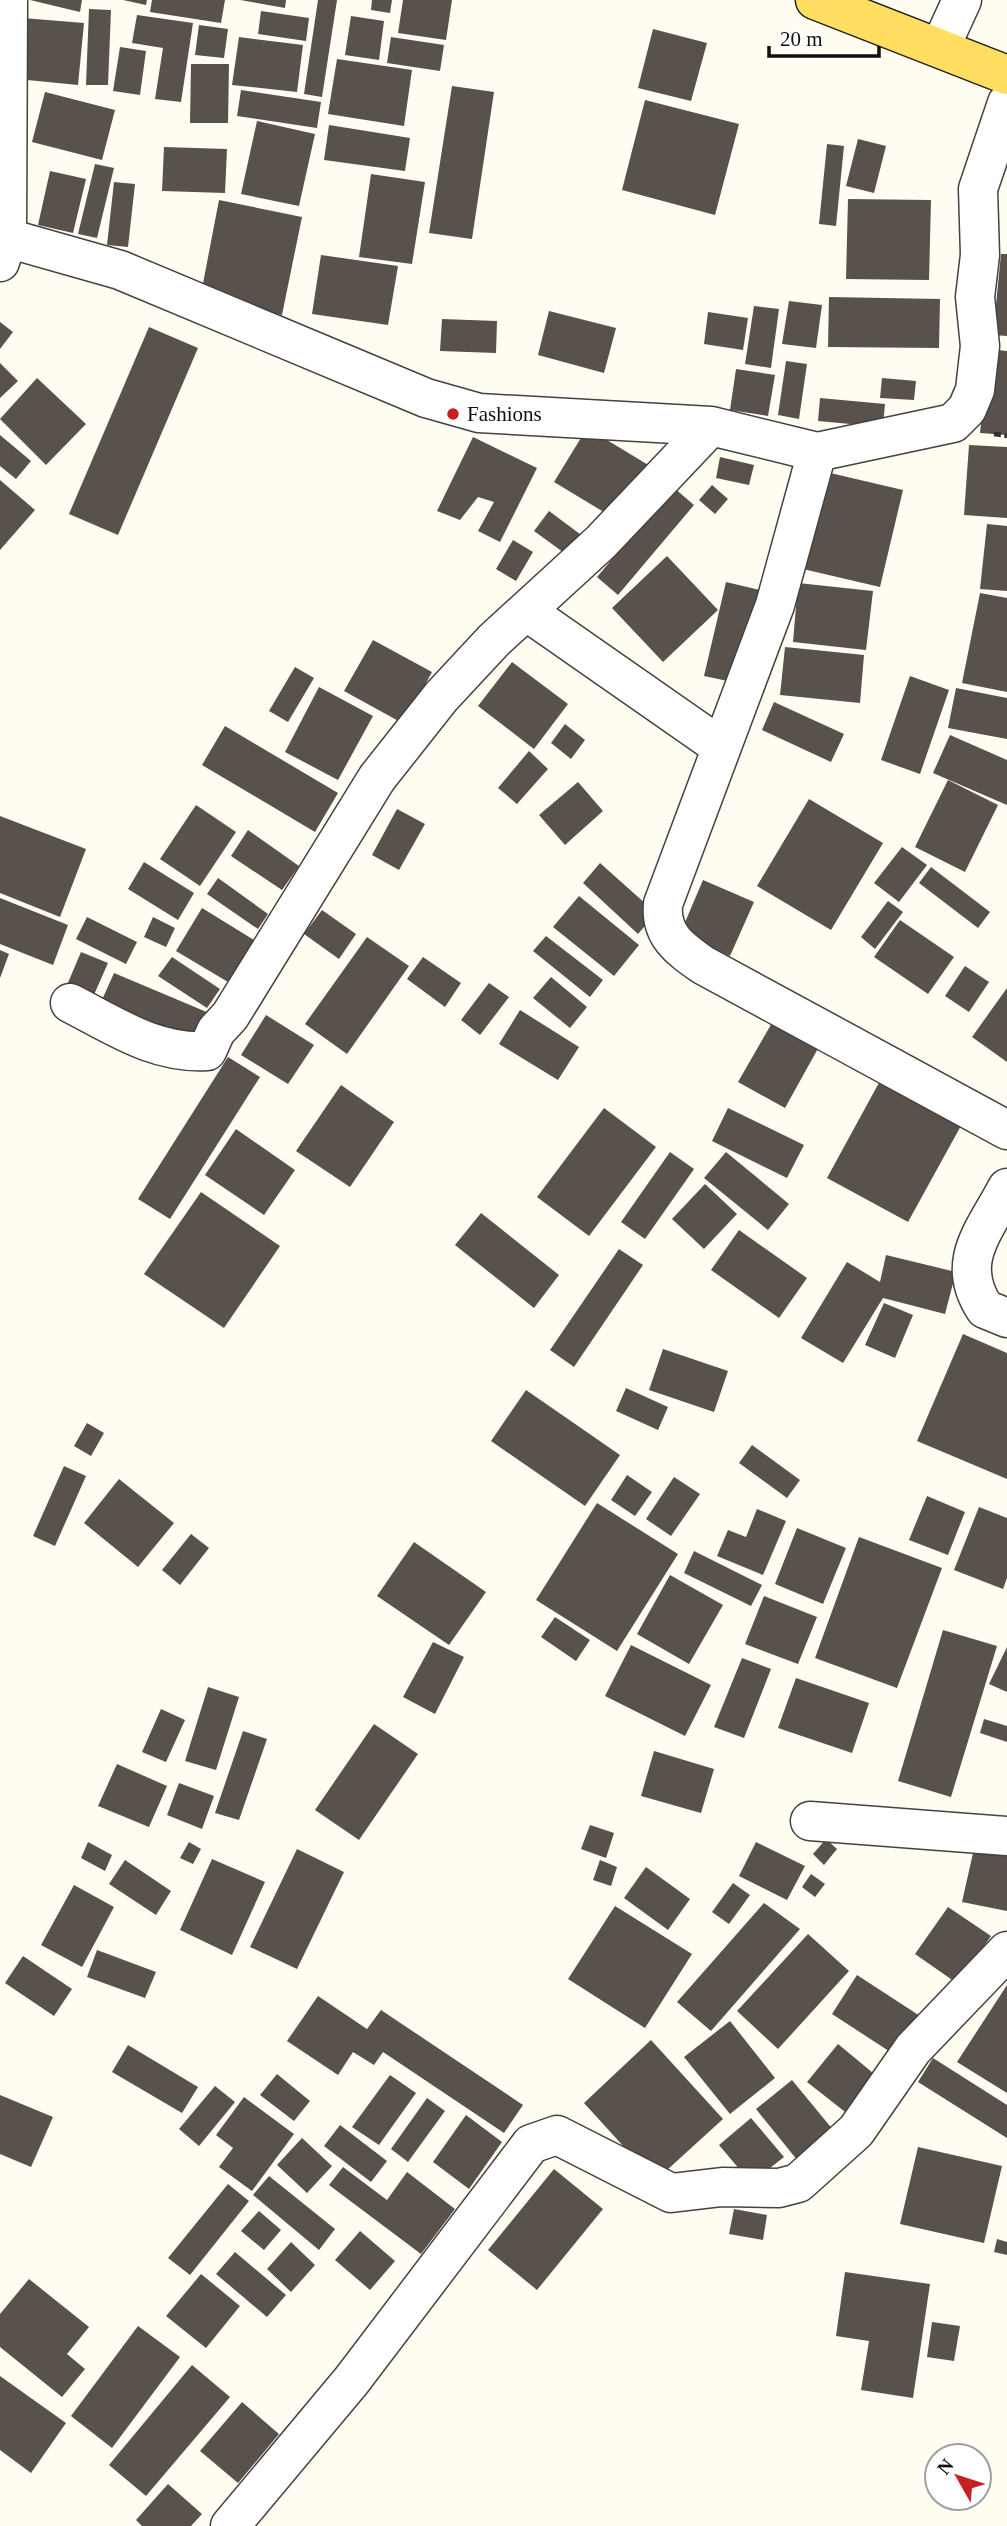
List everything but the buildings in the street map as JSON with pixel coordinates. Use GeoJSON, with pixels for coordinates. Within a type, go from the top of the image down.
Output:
{"type":"FeatureCollection","features":[{"type":"Feature","properties":{"kind":"main road"},"geometry":{"type":"LineString","coordinates":[[815,0],[1007,75]]}},
{"type":"Feature","properties":{"kind":"street"},"geometry":{"type":"LineString","coordinates":[[8,0],[2,246],[120,270],[426,398],[479,413],[711,426],[817,452],[953,423],[967,409],[975,390],[979,346],[975,297],[979,255],[978,189],[1007,103]]}},
{"type":"Feature","properties":{"kind":"street"},"geometry":{"type":"LineString","coordinates":[[940,48],[962,0]]}},
{"type":"Feature","properties":{"kind":"street"},"geometry":{"type":"LineString","coordinates":[[70,1003],[155,1047],[184,1052],[207,1051],[216,1031],[230,1016],[377,778],[441,697],[526,611],[601,542],[711,426]]}},
{"type":"Feature","properties":{"kind":"street"},"geometry":{"type":"LineString","coordinates":[[817,452],[775,605],[663,904],[662,916],[672,944],[703,965],[1007,1130]]}},
{"type":"Feature","properties":{"kind":"street"},"geometry":{"type":"LineString","coordinates":[[526,611],[721,747]]}},
{"type":"Feature","properties":{"kind":"street"},"geometry":{"type":"LineString","coordinates":[[1007,1188],[971,1258],[969,1276],[985,1309],[1007,1318]]}},
{"type":"Feature","properties":{"kind":"street"},"geometry":{"type":"LineString","coordinates":[[810,1821],[1007,1836]]}},
{"type":"Feature","properties":{"kind":"street"},"geometry":{"type":"LineString","coordinates":[[230,2526],[352,2380],[531,2144],[557,2135],[671,2193],[722,2187],[779,2188],[798,2183],[856,2131],[914,2049],[1007,1951]]}},
{"type":"Feature","properties":{"kind":"place","name":"Fashions"},"geometry":{"type":"Point","coordinates":[453,414]}}]}
